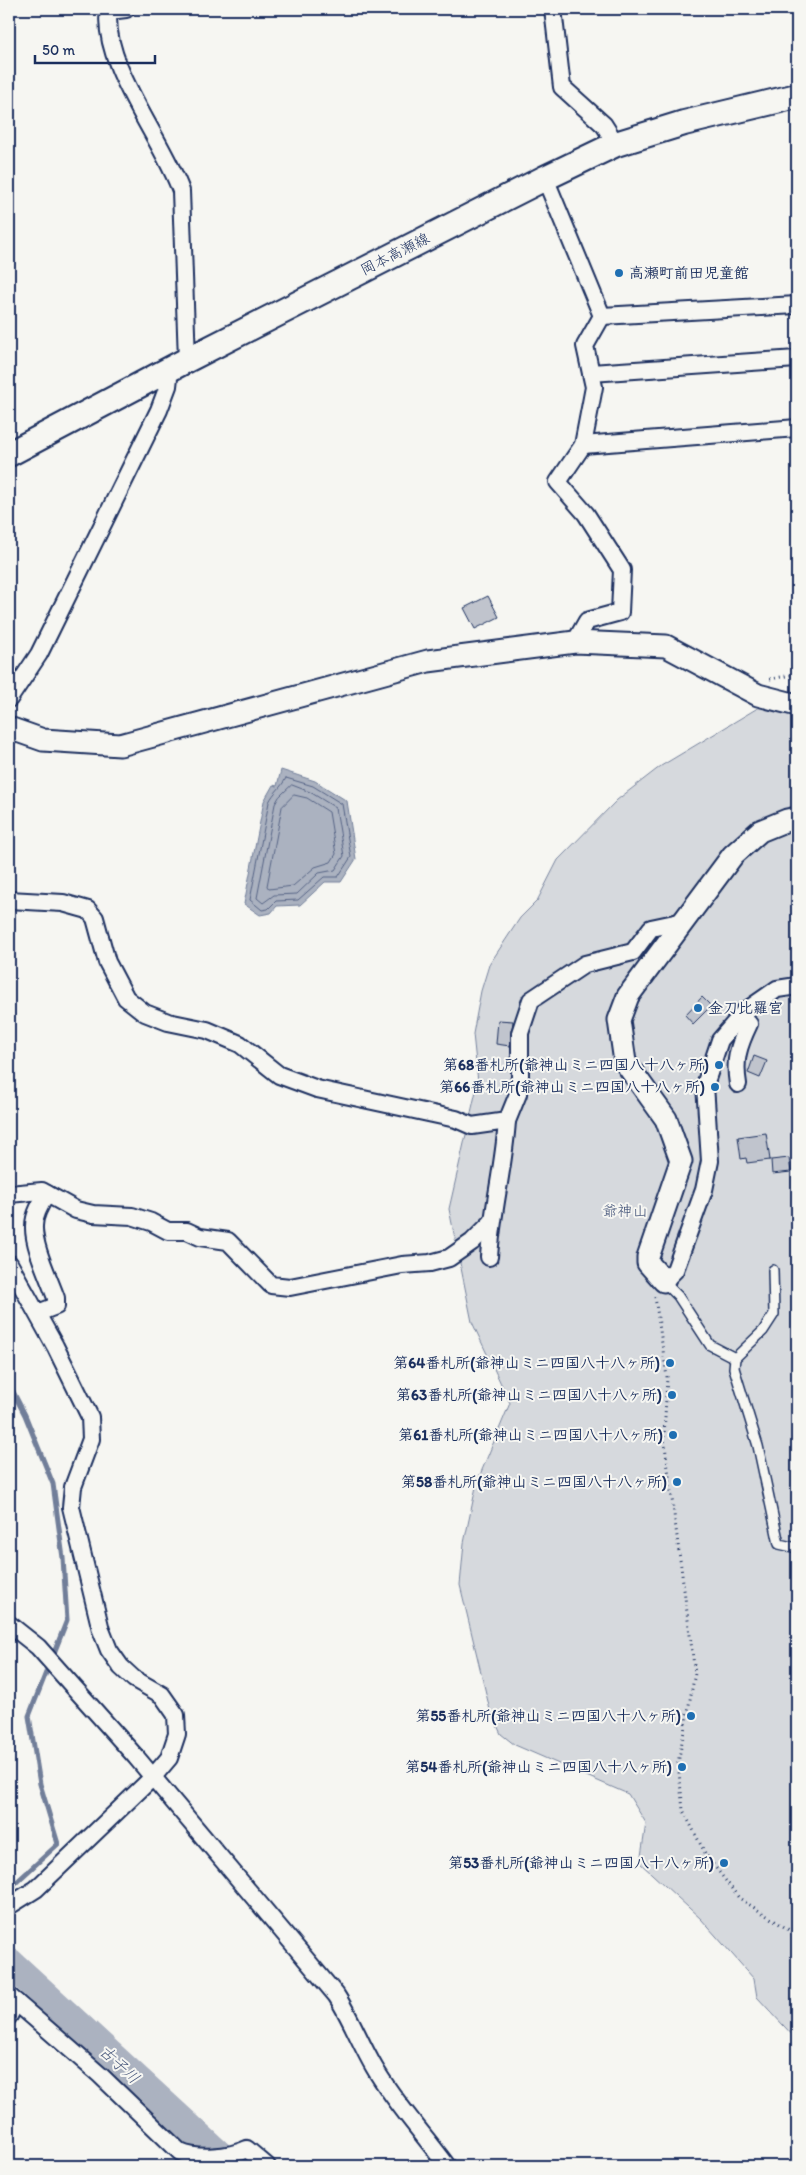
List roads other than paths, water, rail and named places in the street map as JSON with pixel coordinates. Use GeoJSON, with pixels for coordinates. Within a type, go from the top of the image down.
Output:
{"type":"FeatureCollection","features":[{"type":"Feature","properties":{"kind":"main road","name":"岡本高瀬線"},"geometry":{"type":"LineString","coordinates":[[9,454],[178,364],[616,144],[693,121],[797,96]]}},
{"type":"Feature","properties":{"kind":"street"},"geometry":{"type":"LineString","coordinates":[[9,699],[39,654],[73,588],[159,410],[178,364],[181,191],[174,171],[128,88],[116,58],[109,10],[126,9]]}},
{"type":"Feature","properties":{"kind":"street"},"geometry":{"type":"LineString","coordinates":[[552,9],[562,86],[604,125],[616,144]]}},
{"type":"Feature","properties":{"kind":"street"},"geometry":{"type":"LineString","coordinates":[[545,178],[602,316]]}},
{"type":"Feature","properties":{"kind":"street"},"geometry":{"type":"LineString","coordinates":[[602,316],[797,305]]}},
{"type":"Feature","properties":{"kind":"street"},"geometry":{"type":"LineString","coordinates":[[575,642],[587,622],[620,612],[622,570],[586,514],[558,482],[583,445],[594,387],[585,346],[602,316]]}},
{"type":"Feature","properties":{"kind":"street"},"geometry":{"type":"LineString","coordinates":[[591,372],[797,359]]}},
{"type":"Feature","properties":{"kind":"street"},"geometry":{"type":"LineString","coordinates":[[583,445],[797,428]]}},
{"type":"Feature","properties":{"kind":"street"},"geometry":{"type":"LineString","coordinates":[[9,728],[43,740],[120,745],[428,661],[575,642],[666,646],[758,695],[797,706]]}},
{"type":"Feature","properties":{"kind":"street"},"geometry":{"type":"LineString","coordinates":[[797,818],[786,820],[760,831],[733,854],[628,996],[619,1020],[625,1062],[666,1119],[681,1161],[648,1257],[648,1264],[664,1281],[675,1270],[704,1190],[710,1161],[705,1085],[720,1040],[740,1016],[777,989],[797,986]]}},
{"type":"Feature","properties":{"kind":"street"},"geometry":{"type":"LineString","coordinates":[[9,900],[63,903],[88,910],[95,918],[107,962],[126,998],[145,1013],[168,1022],[207,1030],[240,1044],[279,1075],[317,1089],[456,1119],[472,1126],[507,1121]]}},
{"type":"Feature","properties":{"kind":"street"},"geometry":{"type":"LineString","coordinates":[[489,1257],[491,1223],[504,1162],[507,1121],[518,1094],[520,1033],[531,1000],[585,964],[633,952],[651,928],[684,921]]}},
{"type":"Feature","properties":{"kind":"street"},"geometry":{"type":"LineString","coordinates":[[738,1084],[735,1065],[741,1041],[749,1024],[740,1016]]}},
{"type":"Feature","properties":{"kind":"street"},"geometry":{"type":"LineString","coordinates":[[9,1194],[42,1191],[76,1210],[93,1214],[132,1216],[151,1222],[168,1231],[187,1231],[200,1237],[228,1241],[271,1285],[290,1287],[402,1265],[430,1263],[449,1258],[472,1242],[491,1223]]}},
{"type":"Feature","properties":{"kind":"street"},"geometry":{"type":"LineString","coordinates":[[38,1314],[56,1306],[56,1298],[36,1240],[34,1226],[39,1207],[47,1194]]}},
{"type":"Feature","properties":{"kind":"street"},"geometry":{"type":"LineString","coordinates":[[9,1263],[38,1314],[90,1417],[91,1439],[73,1487],[71,1507],[101,1630],[110,1650],[121,1667],[134,1679],[162,1695],[176,1715],[177,1734],[169,1758],[152,1778],[36,1888],[9,1906]]}},
{"type":"Feature","properties":{"kind":"street"},"geometry":{"type":"LineString","coordinates":[[9,1624],[38,1647],[336,1995],[353,2022],[373,2066],[392,2096],[447,2166]]}},
{"type":"Feature","properties":{"kind":"street"},"geometry":{"type":"LineString","coordinates":[[11,2005],[100,2075],[180,2152],[190,2156],[202,2156],[239,2153],[247,2149],[267,2166]]}},
{"type":"Feature","properties":{"kind":"lane"},"geometry":{"type":"LineString","coordinates":[[773,1270],[774,1314],[763,1331],[735,1358],[734,1368],[758,1446],[779,1544],[797,1548]]}},
{"type":"Feature","properties":{"kind":"lane"},"geometry":{"type":"LineString","coordinates":[[664,1281],[678,1296],[710,1345],[735,1358]]}},
{"type":"Feature","properties":{"kind":"water"},"geometry":{"type":"Polygon","coordinates":[[[281,770],[315,781],[347,801],[356,859],[341,882],[325,882],[300,905],[277,906],[271,913],[260,915],[244,904],[264,801],[273,785],[277,786],[281,770]]]}},
{"type":"Feature","properties":{"kind":"waterway"},"geometry":{"type":"LineString","coordinates":[[9,1384],[25,1415],[53,1484],[63,1558],[67,1620],[52,1658]]}},
{"type":"Feature","properties":{"kind":"waterway"},"geometry":{"type":"LineString","coordinates":[[9,1889],[58,1844],[40,1784],[29,1716],[49,1665]]}},
{"type":"Feature","properties":{"kind":"waterway","name":"古子川"},"geometry":{"type":"LineString","coordinates":[[9,1962],[231,2166]]}},
{"type":"Feature","properties":{"kind":"place","name":"高瀬町前田児童館"},"geometry":{"type":"Point","coordinates":[619,273]}},
{"type":"Feature","properties":{"kind":"place","name":"金刀比羅宮"},"geometry":{"type":"Point","coordinates":[698,1008]}},
{"type":"Feature","properties":{"kind":"place","name":"第68番札所(爺神山ミニ四国八十八ヶ所)"},"geometry":{"type":"Point","coordinates":[719,1065]}},
{"type":"Feature","properties":{"kind":"place","name":"第66番札所(爺神山ミニ四国八十八ヶ所)"},"geometry":{"type":"Point","coordinates":[715,1087]}},
{"type":"Feature","properties":{"kind":"place","name":"第64番札所(爺神山ミニ四国八十八ヶ所)"},"geometry":{"type":"Point","coordinates":[670,1363]}},
{"type":"Feature","properties":{"kind":"place","name":"第63番札所(爺神山ミニ四国八十八ヶ所)"},"geometry":{"type":"Point","coordinates":[672,1395]}},
{"type":"Feature","properties":{"kind":"place","name":"第61番札所(爺神山ミニ四国八十八ヶ所)"},"geometry":{"type":"Point","coordinates":[673,1435]}},
{"type":"Feature","properties":{"kind":"place","name":"第58番札所(爺神山ミニ四国八十八ヶ所)"},"geometry":{"type":"Point","coordinates":[677,1482]}},
{"type":"Feature","properties":{"kind":"place","name":"第55番札所(爺神山ミニ四国八十八ヶ所)"},"geometry":{"type":"Point","coordinates":[691,1716]}},
{"type":"Feature","properties":{"kind":"place","name":"第54番札所(爺神山ミニ四国八十八ヶ所)"},"geometry":{"type":"Point","coordinates":[682,1767]}},
{"type":"Feature","properties":{"kind":"place","name":"第53番札所(爺神山ミニ四国八十八ヶ所)"},"geometry":{"type":"Point","coordinates":[724,1863]}},
{"type":"Feature","properties":{"kind":"park label","name":"爺神山"},"geometry":{"type":"Point","coordinates":[625,1211]}}]}
